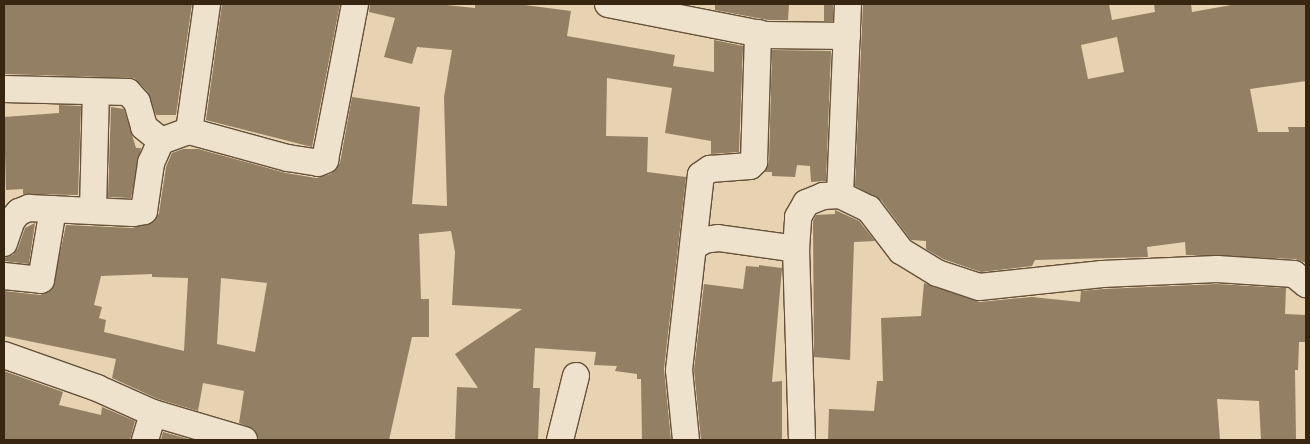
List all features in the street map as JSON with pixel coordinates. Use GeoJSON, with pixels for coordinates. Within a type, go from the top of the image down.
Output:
{"type":"FeatureCollection","features":[{"type":"Feature","properties":{"kind":"street"},"geometry":{"type":"LineString","coordinates":[[189,131],[207,4]]}},
{"type":"Feature","properties":{"kind":"street"},"geometry":{"type":"LineString","coordinates":[[4,236],[19,212],[29,208],[133,213],[144,211],[151,163],[161,141],[189,131],[288,158],[318,163],[325,160],[355,4]]}},
{"type":"Feature","properties":{"kind":"street"},"geometry":{"type":"LineString","coordinates":[[608,4],[647,8],[758,33],[847,36]]}},
{"type":"Feature","properties":{"kind":"street"},"geometry":{"type":"LineString","coordinates":[[840,195],[848,4]]}},
{"type":"Feature","properties":{"kind":"street"},"geometry":{"type":"LineString","coordinates":[[686,440],[679,370],[701,175],[710,169],[750,166],[754,162],[758,33]]}},
{"type":"Feature","properties":{"kind":"street"},"geometry":{"type":"LineString","coordinates":[[4,89],[128,92],[133,95],[144,127],[161,141]]}},
{"type":"Feature","properties":{"kind":"street"},"geometry":{"type":"LineString","coordinates":[[93,211],[96,92]]}},
{"type":"Feature","properties":{"kind":"street"},"geometry":{"type":"LineString","coordinates":[[802,440],[796,249],[798,217],[806,203],[823,196],[840,195],[869,209],[901,250],[937,273],[979,287],[1102,274],[1217,269],[1294,274],[1306,284]]}},
{"type":"Feature","properties":{"kind":"street"},"geometry":{"type":"LineString","coordinates":[[4,276],[42,280],[53,209]]}},
{"type":"Feature","properties":{"kind":"street"},"geometry":{"type":"LineString","coordinates":[[693,247],[704,240],[718,238],[796,249]]}},
{"type":"Feature","properties":{"kind":"street"},"geometry":{"type":"LineString","coordinates":[[4,355],[97,388],[152,413],[244,440]]}},
{"type":"Feature","properties":{"kind":"street"},"geometry":{"type":"LineString","coordinates":[[560,440],[576,376]]}},
{"type":"Feature","properties":{"kind":"street"},"geometry":{"type":"LineString","coordinates":[[145,440],[152,413]]}},
{"type":"Feature","properties":{"kind":"building"},"geometry":{"type":"Polygon","coordinates":[[[4,4],[192,4],[176,115],[156,115],[148,92],[134,78],[4,74],[4,4]]]}},
{"type":"Feature","properties":{"kind":"building"},"geometry":{"type":"Polygon","coordinates":[[[222,4],[340,4],[312,147],[206,120],[222,4]]]}},
{"type":"Feature","properties":{"kind":"building"},"geometry":{"type":"Polygon","coordinates":[[[370,4],[437,4],[475,8],[475,4],[517,4],[571,11],[567,36],[675,55],[673,66],[714,72],[714,40],[743,46],[739,152],[711,154],[711,141],[665,133],[672,88],[607,78],[606,136],[648,137],[647,172],[686,177],[664,369],[671,440],[642,440],[641,379],[637,379],[637,374],[615,371],[617,366],[594,365],[596,352],[535,348],[533,388],[540,388],[538,440],[455,440],[457,387],[478,388],[455,354],[522,309],[452,305],[455,252],[451,231],[419,234],[421,299],[429,299],[429,337],[412,337],[389,440],[259,440],[254,429],[239,423],[244,391],[203,383],[198,411],[158,399],[112,378],[116,359],[4,336],[4,291],[40,295],[52,290],[66,225],[132,228],[154,222],[159,213],[166,167],[172,153],[183,149],[198,149],[286,173],[316,178],[331,174],[340,163],[352,97],[420,107],[412,204],[447,206],[444,97],[452,50],[417,47],[412,64],[384,57],[395,18],[369,12],[370,4]],[[152,274],[101,276],[94,305],[102,307],[99,318],[106,320],[104,332],[184,351],[188,278],[152,277],[152,274]],[[221,278],[217,344],[255,352],[267,283],[221,278]]]}},
{"type":"Feature","properties":{"kind":"building"},"geometry":{"type":"Polygon","coordinates":[[[715,4],[789,4],[788,20],[768,20],[715,10],[715,4]]]}},
{"type":"Feature","properties":{"kind":"building"},"geometry":{"type":"Polygon","coordinates":[[[824,4],[833,4],[833,21],[824,21],[824,4]]]}},
{"type":"Feature","properties":{"kind":"building"},"geometry":{"type":"Polygon","coordinates":[[[863,4],[1109,4],[1112,20],[1155,12],[1154,4],[1191,4],[1192,12],[1237,4],[1306,4],[1306,81],[1250,89],[1258,132],[1289,132],[1288,127],[1306,127],[1306,263],[1295,259],[1186,255],[1185,242],[1147,247],[1148,257],[1035,260],[1032,266],[981,272],[943,259],[926,249],[926,241],[911,240],[881,200],[855,186],[863,4]],[[1117,37],[1081,45],[1088,79],[1124,72],[1117,37]]]}},
{"type":"Feature","properties":{"kind":"building"},"geometry":{"type":"Polygon","coordinates":[[[772,50],[831,51],[826,181],[811,182],[810,166],[797,165],[795,177],[772,176],[772,172],[765,172],[769,162],[772,50]]]}},
{"type":"Feature","properties":{"kind":"building"},"geometry":{"type":"Polygon","coordinates":[[[59,105],[81,106],[78,195],[23,194],[23,189],[6,190],[4,117],[59,113],[59,105]]]}},
{"type":"Feature","properties":{"kind":"building"},"geometry":{"type":"Polygon","coordinates":[[[111,107],[124,109],[136,148],[141,148],[131,198],[108,197],[111,107]]]}},
{"type":"Feature","properties":{"kind":"building"},"geometry":{"type":"Polygon","coordinates":[[[835,210],[859,221],[875,241],[854,242],[850,360],[814,357],[813,221],[816,215],[835,214],[835,210]]]}},
{"type":"Feature","properties":{"kind":"building"},"geometry":{"type":"Polygon","coordinates":[[[35,223],[29,264],[4,261],[4,258],[13,255],[18,248],[25,228],[35,223]]]}},
{"type":"Feature","properties":{"kind":"building"},"geometry":{"type":"Polygon","coordinates":[[[759,265],[782,268],[772,382],[782,381],[782,440],[701,440],[694,370],[704,284],[743,289],[746,266],[759,267],[759,265]]]}},
{"type":"Feature","properties":{"kind":"building"},"geometry":{"type":"Polygon","coordinates":[[[924,283],[980,302],[1032,297],[1080,302],[1081,291],[1103,289],[1217,284],[1286,288],[1285,314],[1306,315],[1306,342],[1299,342],[1298,370],[1295,370],[1296,439],[1261,440],[1259,401],[1217,399],[1220,440],[828,440],[829,409],[874,411],[877,381],[883,381],[881,318],[921,316],[924,283]]]}},
{"type":"Feature","properties":{"kind":"building"},"geometry":{"type":"Polygon","coordinates":[[[4,371],[63,392],[59,405],[101,415],[102,407],[135,421],[130,440],[4,440],[4,371]]]}},
{"type":"Feature","properties":{"kind":"building"},"geometry":{"type":"Polygon","coordinates":[[[163,432],[192,440],[161,440],[163,432]]]}}]}
